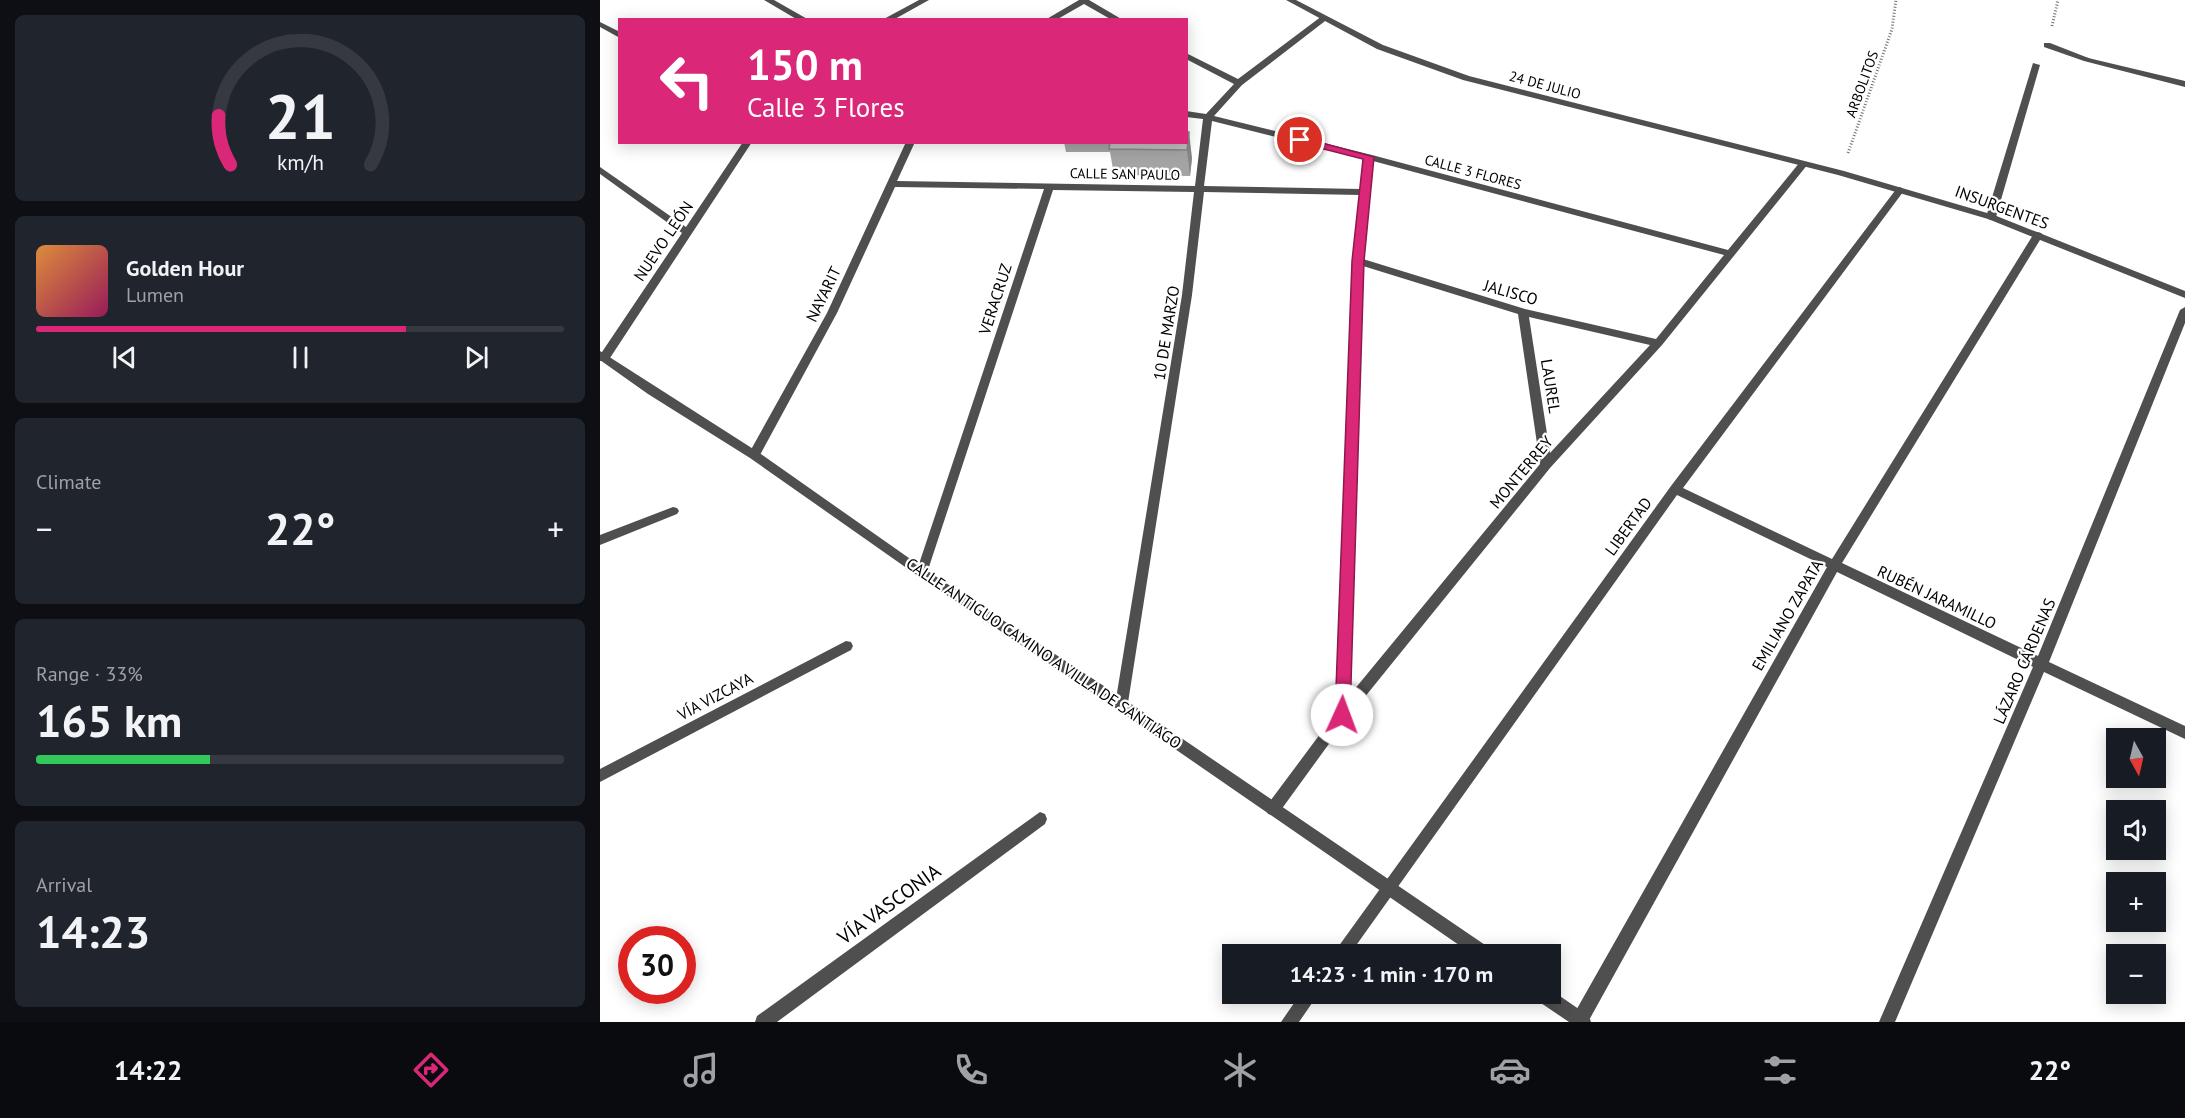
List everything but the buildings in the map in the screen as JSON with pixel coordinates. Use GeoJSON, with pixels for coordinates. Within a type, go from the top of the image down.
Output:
{"type":"FeatureCollection","features":[{"type":"Feature","properties":{"kind":"street"},"geometry":{"type":"LineString","coordinates":[[768,0],[801,18]]}},
{"type":"Feature","properties":{"kind":"street"},"geometry":{"type":"LineString","coordinates":[[890,18],[925,0]]}},
{"type":"Feature","properties":{"kind":"street"},"geometry":{"type":"LineString","coordinates":[[1053,18],[1085,0],[1116,18]]}},
{"type":"Feature","properties":{"kind":"street","name":"24 DE JULIO"},"geometry":{"type":"LineString","coordinates":[[1290,0],[1380,47],[1466,78],[1803,164]]}},
{"type":"Feature","properties":{"kind":"street"},"geometry":{"type":"LineString","coordinates":[[1208,117],[1239,83],[1325,18]]}},
{"type":"Feature","properties":{"kind":"street"},"geometry":{"type":"LineString","coordinates":[[600,24],[618,35]]}},
{"type":"Feature","properties":{"kind":"street"},"geometry":{"type":"LineString","coordinates":[[2047,45],[2087,59],[2185,84]]}},
{"type":"Feature","properties":{"kind":"street"},"geometry":{"type":"LineString","coordinates":[[1188,56],[1239,83]]}},
{"type":"Feature","properties":{"kind":"street"},"geometry":{"type":"LineString","coordinates":[[1991,217],[2036,65]]}},
{"type":"Feature","properties":{"kind":"street","name":"CALLE 3 FLORES"},"geometry":{"type":"LineString","coordinates":[[1188,114],[1208,117],[1369,157],[1730,254]]}},
{"type":"Feature","properties":{"kind":"street","name":"10 DE MARZO"},"geometry":{"type":"LineString","coordinates":[[1122,705],[1187,295],[1208,117]]}},
{"type":"Feature","properties":{"kind":"street","name":"NUEVO LEÓN"},"geometry":{"type":"LineString","coordinates":[[602,357],[747,144]]}},
{"type":"Feature","properties":{"kind":"street","name":"NAYARIT"},"geometry":{"type":"LineString","coordinates":[[754,455],[832,313],[910,144]]}},
{"type":"Feature","properties":{"kind":"street"},"geometry":{"type":"LineString","coordinates":[[1342,715],[1358,261],[1369,157]]}},
{"type":"Feature","properties":{"kind":"street","name":"INSURGENTES"},"geometry":{"type":"LineString","coordinates":[[1803,164],[1841,172],[1991,217],[2185,295]]}},
{"type":"Feature","properties":{"kind":"street","name":"MONTERREY"},"geometry":{"type":"LineString","coordinates":[[1274,809],[1342,715],[1546,465],[1658,343],[1803,164]]}},
{"type":"Feature","properties":{"kind":"street"},"geometry":{"type":"LineString","coordinates":[[600,170],[687,232]]}},
{"type":"Feature","properties":{"kind":"street"},"geometry":{"type":"LineString","coordinates":[[891,184],[1050,186]]}},
{"type":"Feature","properties":{"kind":"street","name":"CALLE SAN PAULO"},"geometry":{"type":"LineString","coordinates":[[1050,186],[1365,192]]}},
{"type":"Feature","properties":{"kind":"street","name":"VERACRUZ"},"geometry":{"type":"LineString","coordinates":[[922,573],[1050,186]]}},
{"type":"Feature","properties":{"kind":"street","name":"LIBERTAD"},"geometry":{"type":"LineString","coordinates":[[1348,944],[1675,489],[1899,189]]}},
{"type":"Feature","properties":{"kind":"street","name":"EMILIANO ZAPATA"},"geometry":{"type":"LineString","coordinates":[[1582,1021],[1833,567],[2038,236]]}},
{"type":"Feature","properties":{"kind":"street","name":"JALISCO"},"geometry":{"type":"LineString","coordinates":[[1358,261],[1523,312],[1658,343]]}},
{"type":"Feature","properties":{"kind":"street","name":"LÁZARO CÁRDENAS"},"geometry":{"type":"LineString","coordinates":[[1887,1022],[2042,664],[2185,310]]}},
{"type":"Feature","properties":{"kind":"street","name":"LAUREL"},"geometry":{"type":"LineString","coordinates":[[1523,312],[1546,465]]}},
{"type":"Feature","properties":{"kind":"street","name":"CALLE ANTIGUO CAMINO A VILLA DE SANTIAGO"},"geometry":{"type":"LineString","coordinates":[[602,357],[754,455],[922,573],[1122,705],[1471,944]]}},
{"type":"Feature","properties":{"kind":"street","name":"RUBÉN JARAMILLO"},"geometry":{"type":"LineString","coordinates":[[1675,489],[1833,567],[2185,733]]}},
{"type":"Feature","properties":{"kind":"street"},"geometry":{"type":"LineString","coordinates":[[600,540],[673,512]]}},
{"type":"Feature","properties":{"kind":"street","name":"VÍA VIZCAYA"},"geometry":{"type":"LineString","coordinates":[[600,776],[846,646]]}},
{"type":"Feature","properties":{"kind":"street","name":"VÍA VASCONIA"},"geometry":{"type":"LineString","coordinates":[[763,1022],[1040,819]]}},
{"type":"Feature","properties":{"kind":"street"},"geometry":{"type":"LineString","coordinates":[[1289,1022],[1303,1004]]}},
{"type":"Feature","properties":{"kind":"street"},"geometry":{"type":"LineString","coordinates":[[1557,1004],[1582,1021]]}},
{"type":"Feature","properties":{"kind":"path","name":"ARBOLITOS"},"geometry":{"type":"LineString","coordinates":[[1841,172],[1892,29],[1896,0]]}},
{"type":"Feature","properties":{"kind":"route"},"geometry":{"type":"LineString","coordinates":[[1300,140],[1369,157],[1358,261],[1342,715]]}}]}
